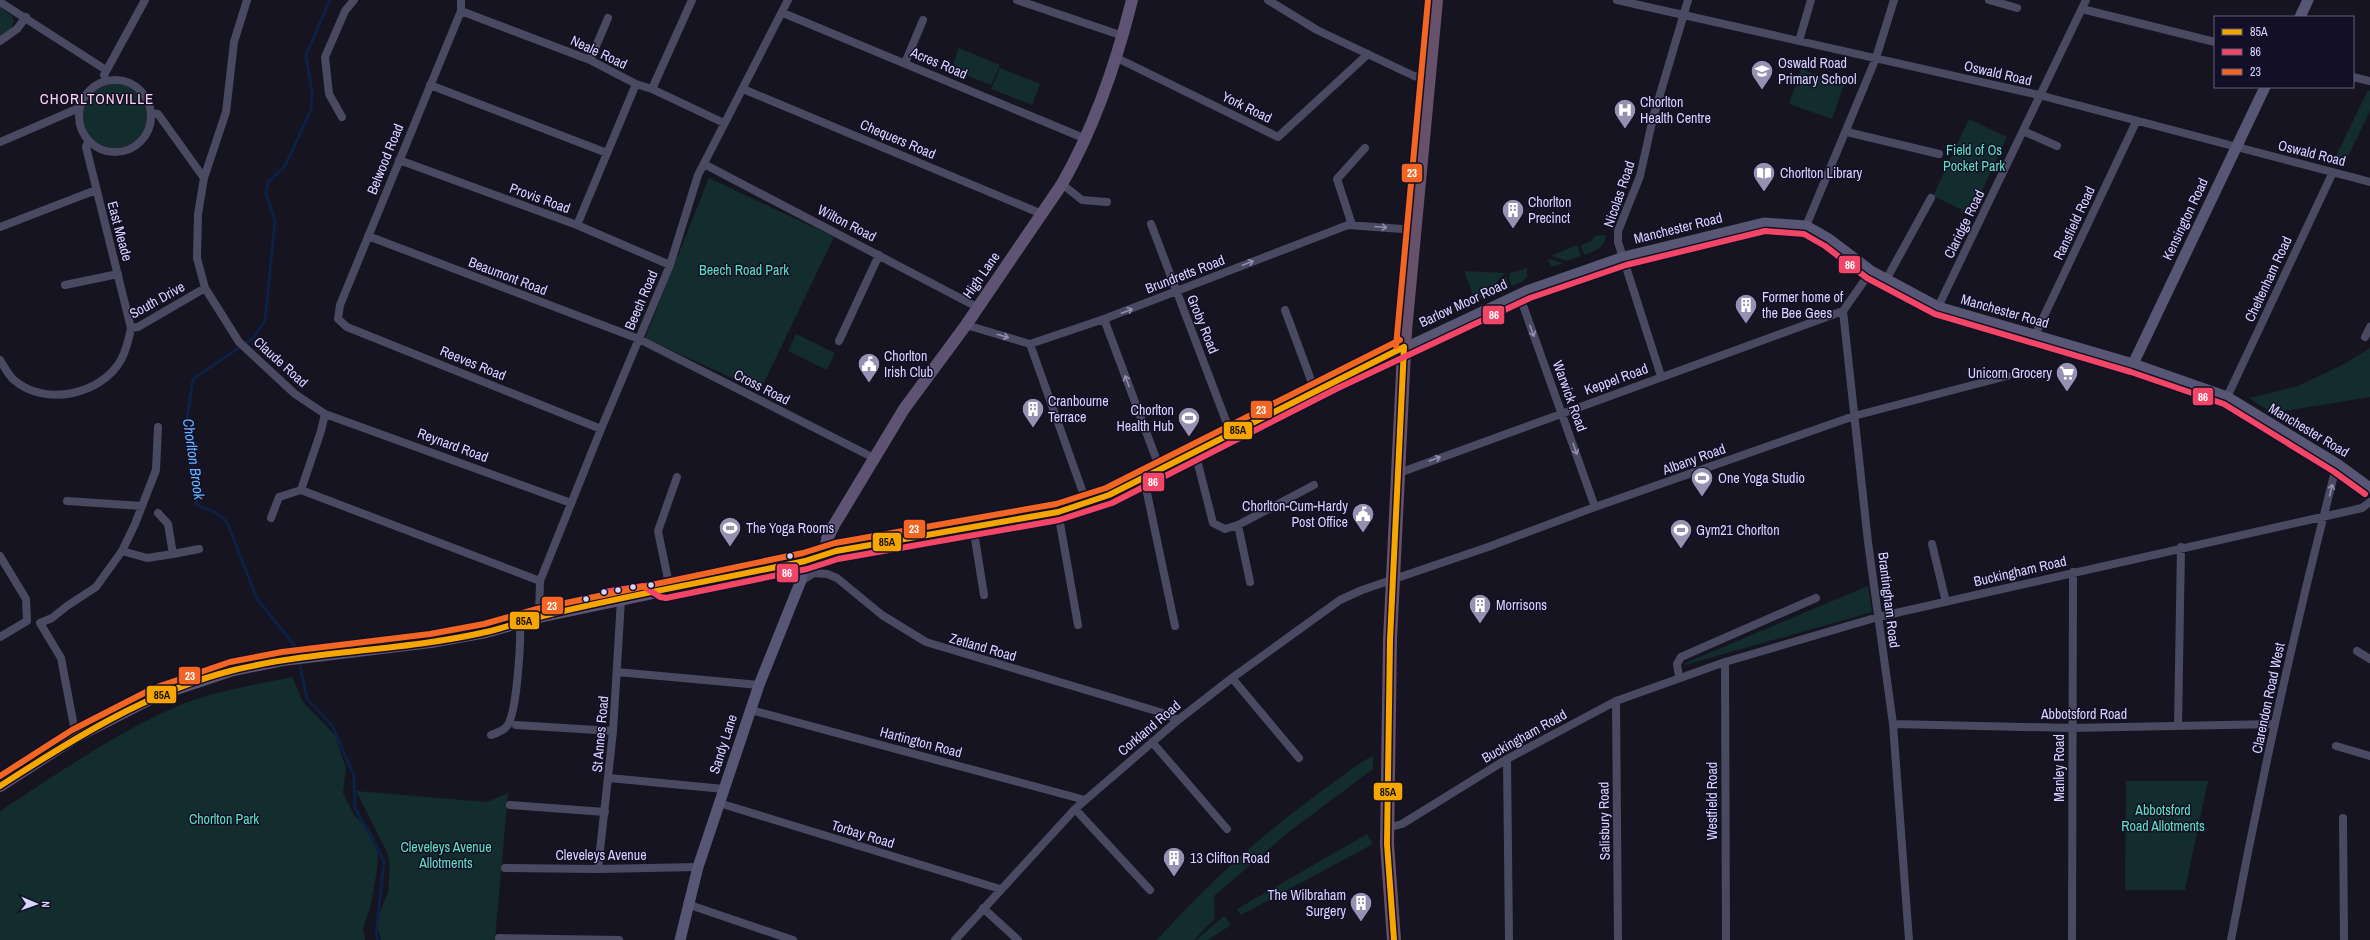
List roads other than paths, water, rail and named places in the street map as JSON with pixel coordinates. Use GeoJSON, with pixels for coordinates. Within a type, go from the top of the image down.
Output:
{"type":"FeatureCollection","features":[{"type":"Feature","properties":{"kind":"highway"},"geometry":{"type":"LineString","coordinates":[[1394,940],[1387,828],[1393,580],[1404,347],[1436,0]]}},
{"type":"Feature","properties":{"kind":"main road","name":"High Lane"},"geometry":{"type":"LineString","coordinates":[[825,553],[827,539],[834,525],[904,409],[966,325],[1062,184],[1086,139],[1117,58],[1132,0]]}},
{"type":"Feature","properties":{"kind":"main road"},"geometry":{"type":"LineString","coordinates":[[2300,16],[2308,0]]}},
{"type":"Feature","properties":{"kind":"main road","name":"Kensington Road"},"geometry":{"type":"LineString","coordinates":[[2133,364],[2265,88]]}},
{"type":"Feature","properties":{"kind":"main road","name":"Manchester Road"},"geometry":{"type":"LineString","coordinates":[[1624,257],[1764,223],[1806,226],[1829,240],[1871,271],[1938,307],[2133,364],[2227,397],[2337,464],[2370,488]]}},
{"type":"Feature","properties":{"kind":"main road","name":"Barlow Moor Road"},"geometry":{"type":"LineString","coordinates":[[0,786],[76,737],[158,695],[233,670],[283,660],[438,641],[486,632],[540,617],[805,561],[825,553],[1058,512],[1087,504],[1195,452],[1315,390],[1519,294],[1580,270],[1624,257]]}},
{"type":"Feature","properties":{"kind":"main road","name":"Sandy Lane"},"geometry":{"type":"LineString","coordinates":[[680,940],[687,904],[719,803],[759,685],[800,583],[805,561]]}},
{"type":"Feature","properties":{"kind":"street"},"geometry":{"type":"LineString","coordinates":[[103,81],[106,70],[145,0]]}},
{"type":"Feature","properties":{"kind":"street","name":"Claude Road"},"geometry":{"type":"LineString","coordinates":[[247,0],[234,42],[226,112],[204,178],[198,214],[197,258],[205,288],[242,345],[295,394],[325,414]]}},
{"type":"Feature","properties":{"kind":"street"},"geometry":{"type":"LineString","coordinates":[[342,116],[329,94],[325,56],[345,11],[354,0]]}},
{"type":"Feature","properties":{"kind":"street","name":"Belwood Road"},"geometry":{"type":"LineString","coordinates":[[338,319],[340,305],[461,11],[462,0]]}},
{"type":"Feature","properties":{"kind":"street"},"geometry":{"type":"LineString","coordinates":[[652,89],[692,0]]}},
{"type":"Feature","properties":{"kind":"street","name":"Beech Road"},"geometry":{"type":"LineString","coordinates":[[540,617],[540,581],[601,428],[670,265],[698,175],[788,0]]}},
{"type":"Feature","properties":{"kind":"street"},"geometry":{"type":"LineString","coordinates":[[1017,0],[1123,36]]}},
{"type":"Feature","properties":{"kind":"street"},"geometry":{"type":"LineString","coordinates":[[1268,0],[1317,30],[1414,76],[1429,79]]}},
{"type":"Feature","properties":{"kind":"street","name":"Oswald Road"},"geometry":{"type":"LineString","coordinates":[[1617,0],[2039,95],[2136,122],[2370,182]]}},
{"type":"Feature","properties":{"kind":"street","name":"Nicolas Road"},"geometry":{"type":"LineString","coordinates":[[1661,376],[1618,242],[1618,231],[1640,176],[1653,118],[1688,0]]}},
{"type":"Feature","properties":{"kind":"street"},"geometry":{"type":"LineString","coordinates":[[1799,41],[1811,0]]}},
{"type":"Feature","properties":{"kind":"street"},"geometry":{"type":"LineString","coordinates":[[1806,226],[1847,132],[1876,58],[1894,0]]}},
{"type":"Feature","properties":{"kind":"street"},"geometry":{"type":"LineString","coordinates":[[1989,0],[2017,8]]}},
{"type":"Feature","properties":{"kind":"street","name":"Claridge Road"},"geometry":{"type":"LineString","coordinates":[[1938,307],[2086,0]]}},
{"type":"Feature","properties":{"kind":"street"},"geometry":{"type":"LineString","coordinates":[[0,2],[26,17],[106,70]]}},
{"type":"Feature","properties":{"kind":"street"},"geometry":{"type":"LineString","coordinates":[[2082,9],[2214,42]]}},
{"type":"Feature","properties":{"kind":"street","name":"Neale Road"},"geometry":{"type":"LineString","coordinates":[[461,11],[590,60],[636,84],[652,89],[724,123]]}},
{"type":"Feature","properties":{"kind":"street","name":"Acres Road"},"geometry":{"type":"LineString","coordinates":[[782,13],[1086,139]]}},
{"type":"Feature","properties":{"kind":"street"},"geometry":{"type":"LineString","coordinates":[[0,41],[17,29],[26,17]]}},
{"type":"Feature","properties":{"kind":"street"},"geometry":{"type":"LineString","coordinates":[[590,60],[608,18]]}},
{"type":"Feature","properties":{"kind":"street"},"geometry":{"type":"LineString","coordinates":[[905,63],[923,20]]}},
{"type":"Feature","properties":{"kind":"street","name":"York Road"},"geometry":{"type":"LineString","coordinates":[[1117,58],[1278,137],[1368,54]]}},
{"type":"Feature","properties":{"kind":"street"},"geometry":{"type":"LineString","coordinates":[[2354,77],[2370,81]]}},
{"type":"Feature","properties":{"kind":"street"},"geometry":{"type":"LineString","coordinates":[[115,79],[126,81],[137,86],[145,95],[152,112],[149,128],[144,138],[130,148],[114,152],[103,150],[88,141],[80,128],[79,108],[84,97],[92,87],[103,81],[115,79]]}},
{"type":"Feature","properties":{"kind":"street"},"geometry":{"type":"LineString","coordinates":[[577,225],[636,84]]}},
{"type":"Feature","properties":{"kind":"street"},"geometry":{"type":"LineString","coordinates":[[430,85],[608,153]]}},
{"type":"Feature","properties":{"kind":"street","name":"Chequers Road"},"geometry":{"type":"LineString","coordinates":[[744,88],[1042,214]]}},
{"type":"Feature","properties":{"kind":"street"},"geometry":{"type":"LineString","coordinates":[[0,142],[79,108]]}},
{"type":"Feature","properties":{"kind":"street"},"geometry":{"type":"LineString","coordinates":[[152,112],[158,114],[204,178]]}},
{"type":"Feature","properties":{"kind":"street","name":"Ransfield Road"},"geometry":{"type":"LineString","coordinates":[[2035,335],[2136,122]]}},
{"type":"Feature","properties":{"kind":"street"},"geometry":{"type":"LineString","coordinates":[[2023,131],[2057,146]]}},
{"type":"Feature","properties":{"kind":"street"},"geometry":{"type":"LineString","coordinates":[[1847,132],[1939,154]]}},
{"type":"Feature","properties":{"kind":"street","name":"East Meade"},"geometry":{"type":"LineString","coordinates":[[88,141],[86,147],[131,328]]}},
{"type":"Feature","properties":{"kind":"street"},"geometry":{"type":"LineString","coordinates":[[1352,225],[1337,179],[1365,148]]}},
{"type":"Feature","properties":{"kind":"street","name":"Provis Road"},"geometry":{"type":"LineString","coordinates":[[399,160],[577,225],[670,265]]}},
{"type":"Feature","properties":{"kind":"street","name":"Wilton Road"},"geometry":{"type":"LineString","coordinates":[[704,164],[977,307]]}},
{"type":"Feature","properties":{"kind":"street","name":"Cheltenham Road"},"geometry":{"type":"LineString","coordinates":[[2227,397],[2333,172]]}},
{"type":"Feature","properties":{"kind":"street"},"geometry":{"type":"LineString","coordinates":[[1062,184],[1082,200],[1107,202]]}},
{"type":"Feature","properties":{"kind":"street"},"geometry":{"type":"LineString","coordinates":[[0,227],[96,190]]}},
{"type":"Feature","properties":{"kind":"street"},"geometry":{"type":"LineString","coordinates":[[1886,280],[1931,198]]}},
{"type":"Feature","properties":{"kind":"street","name":"Groby Road"},"geometry":{"type":"LineString","coordinates":[[1151,224],[1230,434]]}},
{"type":"Feature","properties":{"kind":"street","name":"Brundretts Road"},"geometry":{"type":"LineString","coordinates":[[1030,344],[1104,319],[1352,225],[1415,230]]}},
{"type":"Feature","properties":{"kind":"street","name":"Beaumont Road"},"geometry":{"type":"LineString","coordinates":[[368,236],[639,339]]}},
{"type":"Feature","properties":{"kind":"street"},"geometry":{"type":"LineString","coordinates":[[839,341],[880,255]]}},
{"type":"Feature","properties":{"kind":"street"},"geometry":{"type":"LineString","coordinates":[[1843,311],[1871,271]]}},
{"type":"Feature","properties":{"kind":"street"},"geometry":{"type":"LineString","coordinates":[[65,286],[118,274]]}},
{"type":"Feature","properties":{"kind":"street","name":"South Drive"},"geometry":{"type":"LineString","coordinates":[[0,360],[13,380],[25,387],[47,394],[73,393],[94,385],[113,371],[124,353],[131,328],[138,328],[205,288]]}},
{"type":"Feature","properties":{"kind":"street","name":"Warwick Road"},"geometry":{"type":"LineString","coordinates":[[1519,294],[1595,507]]}},
{"type":"Feature","properties":{"kind":"street"},"geometry":{"type":"LineString","coordinates":[[1285,310],[1315,390]]}},
{"type":"Feature","properties":{"kind":"street","name":"Keppel Road"},"geometry":{"type":"LineString","coordinates":[[1399,473],[1562,412],[1843,311]]}},
{"type":"Feature","properties":{"kind":"street","name":"Brantingham Road"},"geometry":{"type":"LineString","coordinates":[[1843,311],[1854,416],[1863,479],[1868,542],[1893,724],[1909,940]]}},
{"type":"Feature","properties":{"kind":"street","name":"Reeves Road"},"geometry":{"type":"LineString","coordinates":[[338,319],[347,327],[601,428]]}},
{"type":"Feature","properties":{"kind":"street"},"geometry":{"type":"LineString","coordinates":[[1104,319],[1160,469]]}},
{"type":"Feature","properties":{"kind":"street"},"geometry":{"type":"LineString","coordinates":[[966,325],[1030,344],[1087,504]]}},
{"type":"Feature","properties":{"kind":"street"},"geometry":{"type":"LineString","coordinates":[[2365,337],[2370,327]]}},
{"type":"Feature","properties":{"kind":"street","name":"Cross Road"},"geometry":{"type":"LineString","coordinates":[[639,339],[874,458]]}},
{"type":"Feature","properties":{"kind":"street","name":"Albany Road"},"geometry":{"type":"LineString","coordinates":[[1393,580],[1854,416],[2007,376]]}},
{"type":"Feature","properties":{"kind":"street"},"geometry":{"type":"LineString","coordinates":[[301,490],[322,431],[325,414]]}},
{"type":"Feature","properties":{"kind":"street","name":"Reynard Road"},"geometry":{"type":"LineString","coordinates":[[325,414],[572,503]]}},
{"type":"Feature","properties":{"kind":"street"},"geometry":{"type":"LineString","coordinates":[[76,737],[61,658],[40,623],[52,618],[66,606],[96,587],[122,551],[156,470],[158,427]]}},
{"type":"Feature","properties":{"kind":"street"},"geometry":{"type":"LineString","coordinates":[[1195,452],[1213,523],[1225,529],[1238,525],[1314,485]]}},
{"type":"Feature","properties":{"kind":"street","name":"Clarendon Road West"},"geometry":{"type":"LineString","coordinates":[[2231,940],[2275,724],[2337,464]]}},
{"type":"Feature","properties":{"kind":"street"},"geometry":{"type":"LineString","coordinates":[[670,589],[658,531],[677,477]]}},
{"type":"Feature","properties":{"kind":"street"},"geometry":{"type":"LineString","coordinates":[[1142,478],[1146,488],[1175,626]]}},
{"type":"Feature","properties":{"kind":"street"},"geometry":{"type":"LineString","coordinates":[[271,518],[279,497],[301,490],[540,581]]}},
{"type":"Feature","properties":{"kind":"street"},"geometry":{"type":"LineString","coordinates":[[67,501],[142,506]]}},
{"type":"Feature","properties":{"kind":"street","name":"Buckingham Road"},"geometry":{"type":"LineString","coordinates":[[1387,828],[1402,824],[1507,759],[1616,701],[1724,662],[1878,616],[1946,602],[2181,547],[2362,508],[2370,502]]}},
{"type":"Feature","properties":{"kind":"street"},"geometry":{"type":"LineString","coordinates":[[1058,512],[1078,626]]}},
{"type":"Feature","properties":{"kind":"street"},"geometry":{"type":"LineString","coordinates":[[158,513],[168,524],[173,554]]}},
{"type":"Feature","properties":{"kind":"street"},"geometry":{"type":"LineString","coordinates":[[1238,525],[1250,582]]}},
{"type":"Feature","properties":{"kind":"street"},"geometry":{"type":"LineString","coordinates":[[973,526],[984,595]]}},
{"type":"Feature","properties":{"kind":"street"},"geometry":{"type":"LineString","coordinates":[[1932,544],[1946,602]]}},
{"type":"Feature","properties":{"kind":"street"},"geometry":{"type":"LineString","coordinates":[[2178,726],[2181,547]]}},
{"type":"Feature","properties":{"kind":"street"},"geometry":{"type":"LineString","coordinates":[[122,551],[147,558],[199,549]]}},
{"type":"Feature","properties":{"kind":"street"},"geometry":{"type":"LineString","coordinates":[[0,556],[26,599],[27,621],[0,637]]}},
{"type":"Feature","properties":{"kind":"street","name":"Manley Road"},"geometry":{"type":"LineString","coordinates":[[2072,940],[2073,572]]}},
{"type":"Feature","properties":{"kind":"street","name":"Zetland Road"},"geometry":{"type":"LineString","coordinates":[[800,583],[814,573],[827,574],[837,578],[882,614],[926,642],[1163,713],[1178,720]]}},
{"type":"Feature","properties":{"kind":"street","name":"Corkland Road"},"geometry":{"type":"LineString","coordinates":[[955,940],[1000,889],[1075,809],[1178,720],[1232,678],[1340,600],[1362,590],[1393,580]]}},
{"type":"Feature","properties":{"kind":"street"},"geometry":{"type":"LineString","coordinates":[[1679,677],[1677,664],[1681,657],[1816,598]]}},
{"type":"Feature","properties":{"kind":"street","name":"St Annes Road"},"geometry":{"type":"LineString","coordinates":[[598,869],[613,731],[620,600]]}},
{"type":"Feature","properties":{"kind":"street"},"geometry":{"type":"LineString","coordinates":[[491,736],[503,730],[512,716],[522,639],[520,622]]}},
{"type":"Feature","properties":{"kind":"street"},"geometry":{"type":"LineString","coordinates":[[2357,651],[2370,658]]}},
{"type":"Feature","properties":{"kind":"street","name":"Westfield Road"},"geometry":{"type":"LineString","coordinates":[[1724,662],[1726,940]]}},
{"type":"Feature","properties":{"kind":"street"},"geometry":{"type":"LineString","coordinates":[[617,672],[759,685]]}},
{"type":"Feature","properties":{"kind":"street"},"geometry":{"type":"LineString","coordinates":[[1232,678],[1298,758]]}},
{"type":"Feature","properties":{"kind":"street","name":"Salisbury Road"},"geometry":{"type":"LineString","coordinates":[[1616,701],[1618,940]]}},
{"type":"Feature","properties":{"kind":"street","name":"Hartington Road"},"geometry":{"type":"LineString","coordinates":[[750,710],[1085,800]]}},
{"type":"Feature","properties":{"kind":"street","name":"Abbotsford Road"},"geometry":{"type":"LineString","coordinates":[[1893,724],[2072,728],[2275,724]]}},
{"type":"Feature","properties":{"kind":"street"},"geometry":{"type":"LineString","coordinates":[[516,725],[613,731]]}},
{"type":"Feature","properties":{"kind":"street"},"geometry":{"type":"LineString","coordinates":[[1152,742],[1227,829]]}},
{"type":"Feature","properties":{"kind":"street"},"geometry":{"type":"LineString","coordinates":[[2336,746],[2370,756]]}},
{"type":"Feature","properties":{"kind":"street"},"geometry":{"type":"LineString","coordinates":[[1507,759],[1509,940]]}},
{"type":"Feature","properties":{"kind":"street"},"geometry":{"type":"LineString","coordinates":[[609,778],[724,789]]}},
{"type":"Feature","properties":{"kind":"street","name":"Torbay Road"},"geometry":{"type":"LineString","coordinates":[[719,803],[1000,889]]}},
{"type":"Feature","properties":{"kind":"street"},"geometry":{"type":"LineString","coordinates":[[510,805],[605,812]]}},
{"type":"Feature","properties":{"kind":"street"},"geometry":{"type":"LineString","coordinates":[[1075,809],[1150,890]]}},
{"type":"Feature","properties":{"kind":"street"},"geometry":{"type":"LineString","coordinates":[[2343,818],[2344,940]]}},
{"type":"Feature","properties":{"kind":"street","name":"Cleveleys Avenue"},"geometry":{"type":"LineString","coordinates":[[506,868],[598,869],[698,867]]}},
{"type":"Feature","properties":{"kind":"street"},"geometry":{"type":"LineString","coordinates":[[687,904],[793,940]]}},
{"type":"Feature","properties":{"kind":"street"},"geometry":{"type":"LineString","coordinates":[[984,908],[1018,940]]}},
{"type":"Feature","properties":{"kind":"street"},"geometry":{"type":"LineString","coordinates":[[498,938],[619,940]]}},
{"type":"Feature","properties":{"kind":"waterway","name":"Chorlton Brook"},"geometry":{"type":"LineString","coordinates":[[297,656],[295,646],[257,599],[227,522],[215,512],[197,505],[187,418],[193,379],[253,338],[265,321],[275,220],[266,194],[268,182],[285,166],[311,110],[312,92],[306,55],[330,0]]}},
{"type":"Feature","properties":{"kind":"waterway","name":"Chorlton Brook"},"geometry":{"type":"LineString","coordinates":[[299,661],[307,699],[332,725],[354,776],[355,808],[384,861],[376,935],[378,940]]}},
{"type":"Feature","properties":{"kind":"place","name":"Oswald Road Primary School"},"geometry":{"type":"Point","coordinates":[1762,90]}},
{"type":"Feature","properties":{"kind":"place","name":"Chorlton Health Centre"},"geometry":{"type":"Point","coordinates":[1625,130]}},
{"type":"Feature","properties":{"kind":"place","name":"Chorlton Library"},"geometry":{"type":"Point","coordinates":[1764,192]}},
{"type":"Feature","properties":{"kind":"place","name":"Chorlton Precinct"},"geometry":{"type":"Point","coordinates":[1513,230]}},
{"type":"Feature","properties":{"kind":"place","name":"Former home of the Bee Gees"},"geometry":{"type":"Point","coordinates":[1746,324]}},
{"type":"Feature","properties":{"kind":"place","name":"Chorlton Irish Club"},"geometry":{"type":"Point","coordinates":[869,384]}},
{"type":"Feature","properties":{"kind":"place","name":"Unicorn Grocery"},"geometry":{"type":"Point","coordinates":[2067,392]}},
{"type":"Feature","properties":{"kind":"place","name":"Cranbourne Terrace"},"geometry":{"type":"Point","coordinates":[1033,428]}},
{"type":"Feature","properties":{"kind":"place","name":"Chorlton Health Hub"},"geometry":{"type":"Point","coordinates":[1189,438]}},
{"type":"Feature","properties":{"kind":"place","name":"One Yoga Studio"},"geometry":{"type":"Point","coordinates":[1702,498]}},
{"type":"Feature","properties":{"kind":"place","name":"Chorlton-Cum-Hardy Post Office"},"geometry":{"type":"Point","coordinates":[1363,534]}},
{"type":"Feature","properties":{"kind":"place","name":"The Yoga Rooms"},"geometry":{"type":"Point","coordinates":[730,548]}},
{"type":"Feature","properties":{"kind":"place","name":"Gym21 Chorlton"},"geometry":{"type":"Point","coordinates":[1681,550]}},
{"type":"Feature","properties":{"kind":"place","name":"Morrisons"},"geometry":{"type":"Point","coordinates":[1480,624]}},
{"type":"Feature","properties":{"kind":"place","name":"13 Clifton Road"},"geometry":{"type":"Point","coordinates":[1174,878]}},
{"type":"Feature","properties":{"kind":"place","name":"The Wilbraham Surgery"},"geometry":{"type":"Point","coordinates":[1361,922]}},
{"type":"Feature","properties":{"kind":"district","name":"CHORLTONVILLE"},"geometry":{"type":"Point","coordinates":[97,98]}},
{"type":"Feature","properties":{"kind":"park label","name":"Field of Os Pocket Park"},"geometry":{"type":"Point","coordinates":[1974,158]}},
{"type":"Feature","properties":{"kind":"park label","name":"Beech Road Park"},"geometry":{"type":"Point","coordinates":[744,270]}},
{"type":"Feature","properties":{"kind":"park label","name":"Abbotsford Road Allotments"},"geometry":{"type":"Point","coordinates":[2163,818]}},
{"type":"Feature","properties":{"kind":"park label","name":"Chorlton Park"},"geometry":{"type":"Point","coordinates":[224,819]}},
{"type":"Feature","properties":{"kind":"park label","name":"Cleveleys Avenue Allotments"},"geometry":{"type":"Point","coordinates":[446,856]}}]}
